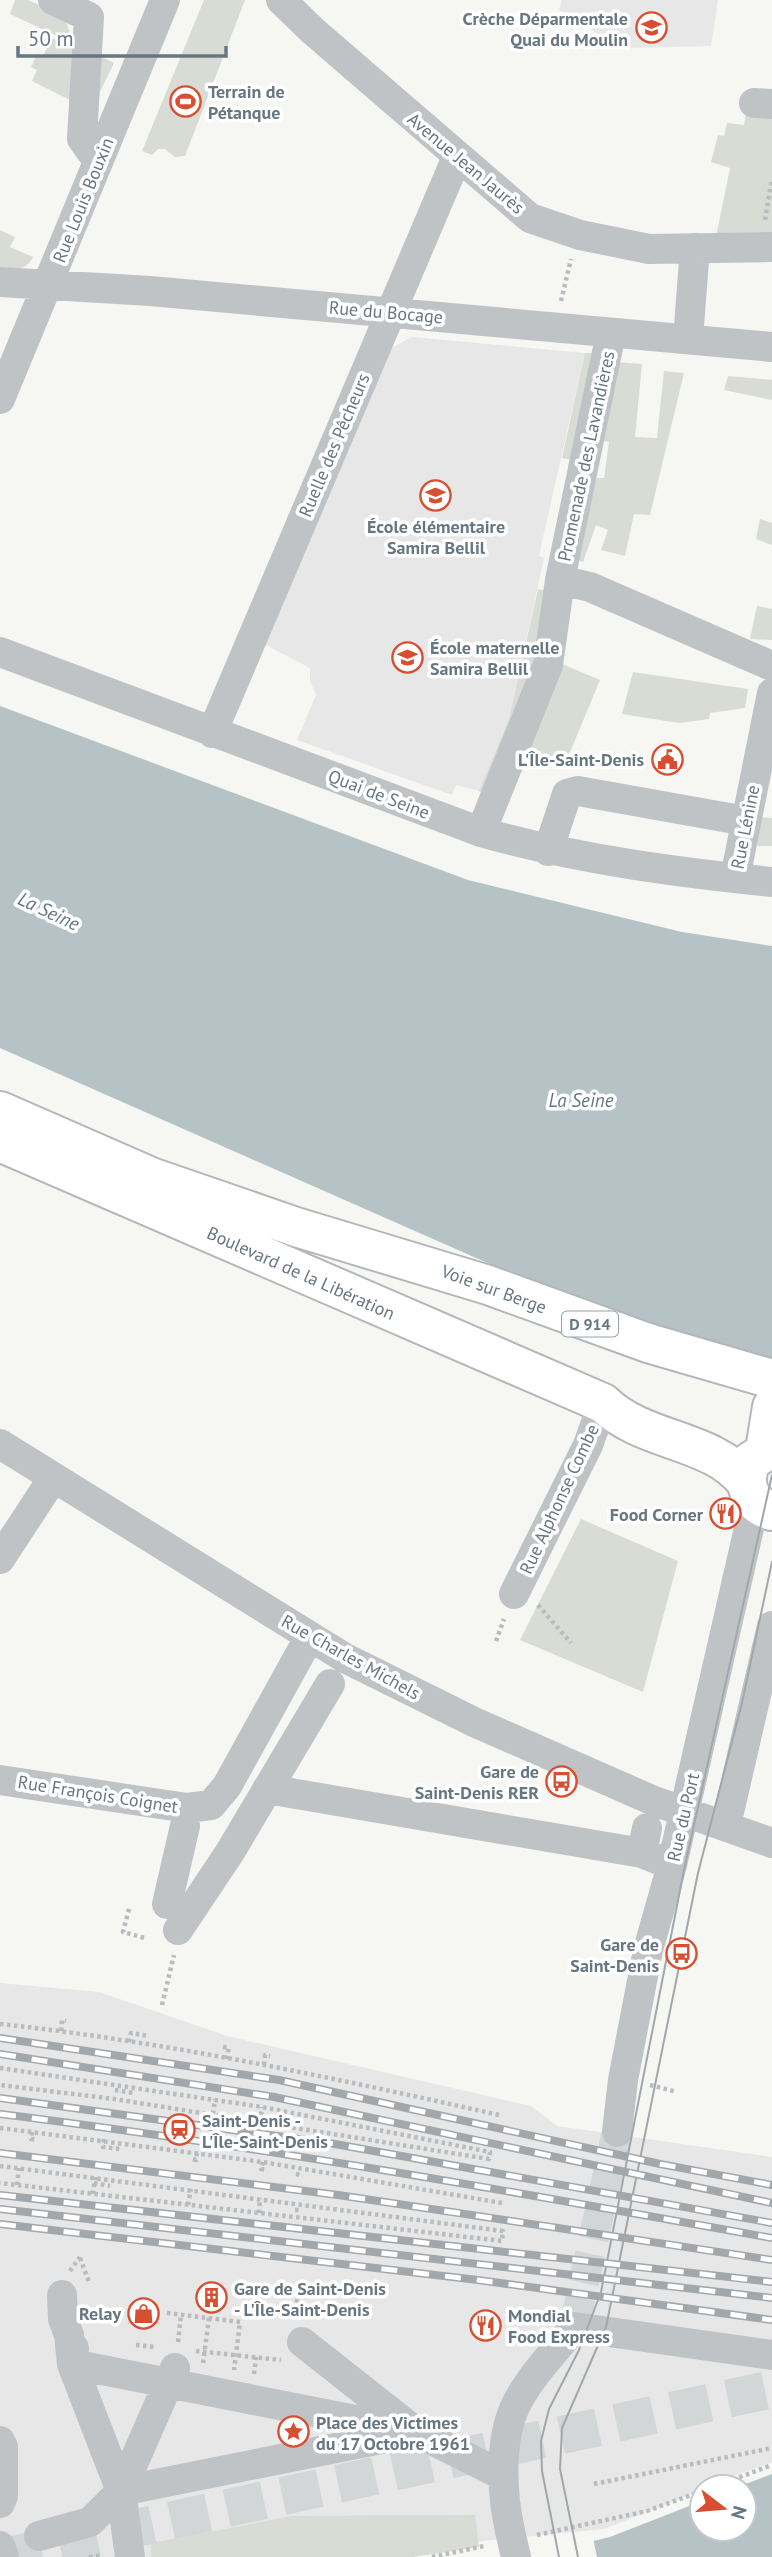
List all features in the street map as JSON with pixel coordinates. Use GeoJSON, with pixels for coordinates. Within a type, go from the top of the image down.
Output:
{"type":"FeatureCollection","features":[{"type":"Feature","properties":{"kind":"main road","name":"Boulevard de la Libération"},"geometry":{"type":"LineString","coordinates":[[11,1126],[296,1227]]}},
{"type":"Feature","properties":{"kind":"main road","name":"Boulevard de la Libération"},"geometry":{"type":"LineString","coordinates":[[11,1126],[283,1264],[603,1403],[621,1420],[761,1474]]}},
{"type":"Feature","properties":{"kind":"main road","name":"Voie sur Berge"},"geometry":{"type":"LineString","coordinates":[[296,1227],[411,1260],[649,1343],[772,1379]]}},
{"type":"Feature","properties":{"kind":"main road","name":"D 914"},"geometry":{"type":"LineString","coordinates":[[296,1227],[356,1269],[419,1324]]}},
{"type":"Feature","properties":{"kind":"main road","name":"D 914"},"geometry":{"type":"LineString","coordinates":[[283,1264],[356,1269],[411,1260]]}},
{"type":"Feature","properties":{"kind":"main road"},"geometry":{"type":"LineString","coordinates":[[761,1474],[772,1409]]}},
{"type":"Feature","properties":{"kind":"street"},"geometry":{"type":"LineString","coordinates":[[52,0],[89,16],[82,139],[98,161]]}},
{"type":"Feature","properties":{"kind":"street","name":"Rue Louis Bouxin"},"geometry":{"type":"LineString","coordinates":[[0,400],[165,0]]}},
{"type":"Feature","properties":{"kind":"street","name":"Avenue Jean Jaurès"},"geometry":{"type":"LineString","coordinates":[[281,0],[457,157],[530,218],[580,235],[649,249],[766,248]]}},
{"type":"Feature","properties":{"kind":"street","name":"Ruelle des Pêcheurs"},"geometry":{"type":"LineString","coordinates":[[212,733],[457,157]]}},
{"type":"Feature","properties":{"kind":"street"},"geometry":{"type":"LineString","coordinates":[[688,340],[695,248]]}},
{"type":"Feature","properties":{"kind":"street","name":"Rue du Bocage"},"geometry":{"type":"LineString","coordinates":[[0,282],[391,312],[772,347]]}},
{"type":"Feature","properties":{"kind":"street","name":"Promenade des Lavandières"},"geometry":{"type":"LineString","coordinates":[[481,832],[548,665],[560,580],[611,333]]}},
{"type":"Feature","properties":{"kind":"street","name":"Promenade des Lavandières"},"geometry":{"type":"LineString","coordinates":[[560,580],[590,587],[772,666]]}},
{"type":"Feature","properties":{"kind":"street","name":"Quai de Seine"},"geometry":{"type":"LineString","coordinates":[[0,652],[481,832],[548,851],[772,882]]}},
{"type":"Feature","properties":{"kind":"street","name":"Rue Lénine"},"geometry":{"type":"LineString","coordinates":[[735,878],[772,693]]}},
{"type":"Feature","properties":{"kind":"street"},"geometry":{"type":"LineString","coordinates":[[548,851],[567,794],[578,791],[746,821]]}},
{"type":"Feature","properties":{"kind":"street","name":"Rue Alphonse Combe"},"geometry":{"type":"LineString","coordinates":[[514,1594],[588,1445],[603,1403]]}},
{"type":"Feature","properties":{"kind":"street","name":"Rue Charles Michels"},"geometry":{"type":"LineString","coordinates":[[0,1444],[345,1658],[474,1722],[684,1811],[772,1843]]}},
{"type":"Feature","properties":{"kind":"street","name":"Rue du Port"},"geometry":{"type":"LineString","coordinates":[[617,2132],[623,2080],[648,1950],[672,1865],[761,1474]]}},
{"type":"Feature","properties":{"kind":"street"},"geometry":{"type":"LineString","coordinates":[[0,1559],[53,1478]]}},
{"type":"Feature","properties":{"kind":"street"},"geometry":{"type":"LineString","coordinates":[[726,1825],[772,1626]]}},
{"type":"Feature","properties":{"kind":"street","name":"Rue François Coignet"},"geometry":{"type":"LineString","coordinates":[[0,1780],[187,1808],[211,1805],[227,1786],[310,1636]]}},
{"type":"Feature","properties":{"kind":"street"},"geometry":{"type":"LineString","coordinates":[[172,1917],[230,1852],[330,1684]]}},
{"type":"Feature","properties":{"kind":"street"},"geometry":{"type":"LineString","coordinates":[[267,1789],[645,1841],[672,1865]]}},
{"type":"Feature","properties":{"kind":"street"},"geometry":{"type":"LineString","coordinates":[[172,1917],[182,1836],[230,1852]]}},
{"type":"Feature","properties":{"kind":"street"},"geometry":{"type":"LineString","coordinates":[[71,2302],[72,2364],[121,2491],[130,2557]]}},
{"type":"Feature","properties":{"kind":"street"},"geometry":{"type":"LineString","coordinates":[[512,2542],[502,2475],[513,2411],[530,2382],[574,2327],[772,2355]]}},
{"type":"Feature","properties":{"kind":"street"},"geometry":{"type":"LineString","coordinates":[[297,2330],[330,2365],[416,2432],[502,2475]]}},
{"type":"Feature","properties":{"kind":"street"},"geometry":{"type":"LineString","coordinates":[[39,2536],[90,2522],[121,2491],[177,2355]]}},
{"type":"Feature","properties":{"kind":"street"},"geometry":{"type":"LineString","coordinates":[[72,2364],[416,2432]]}},
{"type":"Feature","properties":{"kind":"street"},"geometry":{"type":"LineString","coordinates":[[121,2491],[416,2432]]}},
{"type":"Feature","properties":{"kind":"street"},"geometry":{"type":"LineString","coordinates":[[0,2441],[3,2484],[0,2503]]}},
{"type":"Feature","properties":{"kind":"street"},"geometry":{"type":"LineString","coordinates":[[0,2546],[4,2557]]}},
{"type":"Feature","properties":{"kind":"path"},"geometry":{"type":"LineString","coordinates":[[766,248],[772,179]]}},
{"type":"Feature","properties":{"kind":"path"},"geometry":{"type":"LineString","coordinates":[[557,328],[566,270],[580,235]]}},
{"type":"Feature","properties":{"kind":"path"},"geometry":{"type":"LineString","coordinates":[[514,1594],[531,1598],[571,1643]]}},
{"type":"Feature","properties":{"kind":"path"},"geometry":{"type":"LineString","coordinates":[[129,1909],[123,1932],[145,1938]]}},
{"type":"Feature","properties":{"kind":"path"},"geometry":{"type":"LineString","coordinates":[[162,2006],[172,1917]]}},
{"type":"Feature","properties":{"kind":"path"},"geometry":{"type":"LineString","coordinates":[[61,2031],[62,2020],[66,2021]]}},
{"type":"Feature","properties":{"kind":"path"},"geometry":{"type":"LineString","coordinates":[[0,2024],[61,2031],[264,2065],[499,2115]]}},
{"type":"Feature","properties":{"kind":"path"},"geometry":{"type":"LineString","coordinates":[[129,2042],[131,2033],[148,2036]]}},
{"type":"Feature","properties":{"kind":"path"},"geometry":{"type":"LineString","coordinates":[[223,2047],[229,2048],[226,2059]]}},
{"type":"Feature","properties":{"kind":"path"},"geometry":{"type":"LineString","coordinates":[[264,2065],[265,2055],[270,2056]]}},
{"type":"Feature","properties":{"kind":"path"},"geometry":{"type":"LineString","coordinates":[[0,2068],[116,2083],[262,2107],[490,2152],[489,2160],[213,2114],[0,2085]]}},
{"type":"Feature","properties":{"kind":"path"},"geometry":{"type":"LineString","coordinates":[[114,2099],[116,2083]]}},
{"type":"Feature","properties":{"kind":"path"},"geometry":{"type":"LineString","coordinates":[[115,2090],[134,2093]]}},
{"type":"Feature","properties":{"kind":"path"},"geometry":{"type":"LineString","coordinates":[[213,2114],[215,2099]]}},
{"type":"Feature","properties":{"kind":"path"},"geometry":{"type":"LineString","coordinates":[[208,2105],[214,2106]]}},
{"type":"Feature","properties":{"kind":"path"},"geometry":{"type":"LineString","coordinates":[[260,2122],[262,2107]]}},
{"type":"Feature","properties":{"kind":"path"},"geometry":{"type":"LineString","coordinates":[[296,2120],[303,2121]]}},
{"type":"Feature","properties":{"kind":"path"},"geometry":{"type":"LineString","coordinates":[[0,2128],[197,2152],[502,2203]]}},
{"type":"Feature","properties":{"kind":"path"},"geometry":{"type":"LineString","coordinates":[[32,2132],[31,2139],[37,2140]]}},
{"type":"Feature","properties":{"kind":"path"},"geometry":{"type":"LineString","coordinates":[[104,2139],[103,2147],[120,2149]]}},
{"type":"Feature","properties":{"kind":"path"},"geometry":{"type":"LineString","coordinates":[[193,2159],[196,2160],[197,2152]]}},
{"type":"Feature","properties":{"kind":"path"},"geometry":{"type":"LineString","coordinates":[[263,2162],[261,2169],[267,2170]]}},
{"type":"Feature","properties":{"kind":"path"},"geometry":{"type":"LineString","coordinates":[[0,2166],[503,2231],[502,2241],[0,2183]]}},
{"type":"Feature","properties":{"kind":"path"},"geometry":{"type":"LineString","coordinates":[[17,2185],[19,2168]]}},
{"type":"Feature","properties":{"kind":"path"},"geometry":{"type":"LineString","coordinates":[[296,2175],[303,2176]]}},
{"type":"Feature","properties":{"kind":"path"},"geometry":{"type":"LineString","coordinates":[[93,2194],[95,2177]]}},
{"type":"Feature","properties":{"kind":"path"},"geometry":{"type":"LineString","coordinates":[[94,2183],[110,2186]]}},
{"type":"Feature","properties":{"kind":"path"},"geometry":{"type":"LineString","coordinates":[[188,2205],[191,2189]]}},
{"type":"Feature","properties":{"kind":"path"},"geometry":{"type":"LineString","coordinates":[[259,2213],[260,2198]]}},
{"type":"Feature","properties":{"kind":"path"},"geometry":{"type":"LineString","coordinates":[[295,2210],[302,2210]]}},
{"type":"Feature","properties":{"kind":"path"},"geometry":{"type":"LineString","coordinates":[[297,2330],[301,2286]]}},
{"type":"Feature","properties":{"kind":"path"},"geometry":{"type":"LineString","coordinates":[[167,2313],[240,2322],[235,2357]]}},
{"type":"Feature","properties":{"kind":"path"},"geometry":{"type":"LineString","coordinates":[[178,2338],[181,2315]]}},
{"type":"Feature","properties":{"kind":"path"},"geometry":{"type":"LineString","coordinates":[[204,2354],[209,2318]]}},
{"type":"Feature","properties":{"kind":"path"},"geometry":{"type":"LineString","coordinates":[[139,2345],[177,2355],[204,2354],[330,2365]]}},
{"type":"Feature","properties":{"kind":"path"},"geometry":{"type":"LineString","coordinates":[[594,2483],[772,2448]]}},
{"type":"Feature","properties":{"kind":"path"},"geometry":{"type":"LineString","coordinates":[[751,2473],[772,2465]]}},
{"type":"Feature","properties":{"kind":"path"},"geometry":{"type":"LineString","coordinates":[[432,2557],[647,2511],[688,2496]]}},
{"type":"Feature","properties":{"kind":"shaded area"},"geometry":{"type":"Polygon","coordinates":[[[15,0],[28,0],[64,16],[74,44],[10,14],[15,0]]]}},
{"type":"Feature","properties":{"kind":"shaded area"},"geometry":{"type":"Polygon","coordinates":[[[204,0],[245,0],[185,156],[175,157],[165,149],[158,149],[152,155],[142,151],[204,0]]]}},
{"type":"Feature","properties":{"kind":"shaded area","name":"Crèche Déparmentale Quai du Moulin"},"geometry":{"type":"Polygon","coordinates":[[[562,0],[718,0],[711,46],[621,48],[559,10],[562,0]]]}},
{"type":"Feature","properties":{"kind":"shaded area"},"geometry":{"type":"Polygon","coordinates":[[[52,38],[78,50],[74,102],[32,81],[37,70],[31,67],[37,54],[43,56],[52,38]]]}},
{"type":"Feature","properties":{"kind":"shaded area"},"geometry":{"type":"Polygon","coordinates":[[[96,54],[114,63],[90,112],[96,54]]]}},
{"type":"Feature","properties":{"kind":"shaded area"},"geometry":{"type":"Polygon","coordinates":[[[746,114],[772,115],[772,235],[716,237],[730,168],[711,162],[718,135],[724,136],[727,123],[744,125],[746,114]]]}},
{"type":"Feature","properties":{"kind":"shaded area"},"geometry":{"type":"Polygon","coordinates":[[[0,230],[15,237],[10,247],[33,257],[27,265],[19,268],[0,267],[0,230]]]}},
{"type":"Feature","properties":{"kind":"shaded area"},"geometry":{"type":"Polygon","coordinates":[[[412,337],[585,353],[541,546],[539,556],[544,558],[509,719],[479,791],[456,785],[452,795],[297,740],[316,695],[310,681],[310,668],[258,641],[378,355],[412,337]]]}},
{"type":"Feature","properties":{"kind":"shaded area"},"geometry":{"type":"Polygon","coordinates":[[[585,353],[593,353],[578,461],[562,458],[585,353]]]}},
{"type":"Feature","properties":{"kind":"shaded area"},"geometry":{"type":"Polygon","coordinates":[[[615,362],[642,364],[635,437],[657,438],[664,371],[684,373],[650,515],[634,514],[625,556],[601,550],[608,530],[596,525],[583,562],[574,558],[595,478],[604,478],[609,442],[599,440],[615,362]]]}},
{"type":"Feature","properties":{"kind":"shaded area"},"geometry":{"type":"Polygon","coordinates":[[[728,376],[772,380],[772,400],[724,390],[728,376]]]}},
{"type":"Feature","properties":{"kind":"shaded area"},"geometry":{"type":"Polygon","coordinates":[[[760,519],[772,523],[772,545],[756,539],[760,519]]]}},
{"type":"Feature","properties":{"kind":"shaded area"},"geometry":{"type":"Polygon","coordinates":[[[538,589],[549,591],[541,657],[485,794],[479,791],[509,719],[538,589]]]}},
{"type":"Feature","properties":{"kind":"shaded area"},"geometry":{"type":"Polygon","coordinates":[[[757,606],[772,609],[772,640],[750,639],[757,606]]]}},
{"type":"Feature","properties":{"kind":"shaded area"},"geometry":{"type":"Polygon","coordinates":[[[562,664],[600,680],[563,769],[525,754],[562,664]]]}},
{"type":"Feature","properties":{"kind":"shaded area"},"geometry":{"type":"Polygon","coordinates":[[[633,672],[748,689],[745,708],[710,713],[709,719],[679,723],[622,714],[633,672]]]}},
{"type":"Feature","properties":{"kind":"shaded area"},"geometry":{"type":"Polygon","coordinates":[[[760,817],[772,818],[772,846],[759,846],[754,841],[760,817]]]}},
{"type":"Feature","properties":{"kind":"shaded area"},"geometry":{"type":"Polygon","coordinates":[[[581,1519],[678,1561],[643,1692],[520,1640],[581,1519]]]}},
{"type":"Feature","properties":{"kind":"shaded area"},"geometry":{"type":"Polygon","coordinates":[[[0,1983],[99,1992],[227,2036],[531,2106],[557,2126],[772,2157],[772,2462],[741,2473],[688,2473],[688,2496],[604,2529],[423,2547],[377,2557],[0,2557],[0,1983]]]}},
{"type":"Feature","properties":{"kind":"shaded area"},"geometry":{"type":"Polygon","coordinates":[[[475,2515],[479,2547],[413,2557],[151,2557],[151,2543],[292,2516],[475,2515]]]}},
{"type":"Feature","properties":{"kind":"water","name":"La Seine"},"geometry":{"type":"Polygon","coordinates":[[[0,706],[468,880],[682,932],[772,946],[772,1363],[560,1295],[0,1048],[0,706]]]}},
{"type":"Feature","properties":{"kind":"water"},"geometry":{"type":"Polygon","coordinates":[[[772,2474],[772,2557],[524,2557],[610,2537],[688,2506],[688,2543],[758,2543],[758,2479],[772,2474]]]}},
{"type":"Feature","properties":{"kind":"pier"},"geometry":{"type":"Polygon","coordinates":[[[593,2538],[597,2557],[520,2557],[523,2554],[593,2538]]]}},
{"type":"Feature","properties":{"kind":"tunnel"},"geometry":{"type":"LineString","coordinates":[[574,2327],[617,2132]]}},
{"type":"Feature","properties":{"kind":"tunnel"},"geometry":{"type":"LineString","coordinates":[[4,2557],[772,2389]]}},
{"type":"Feature","properties":{"kind":"tram line"},"geometry":{"type":"LineString","coordinates":[[559,2557],[542,2471],[541,2441],[549,2409],[579,2350],[601,2292],[684,1870],[772,1475]]}},
{"type":"Feature","properties":{"kind":"tram line"},"geometry":{"type":"LineString","coordinates":[[578,2557],[560,2469],[562,2428],[606,2327],[698,1873],[742,1703],[772,1562]]}},
{"type":"Feature","properties":{"kind":"railway"},"geometry":{"type":"LineString","coordinates":[[0,2038],[279,2080],[660,2164],[772,2185]]}},
{"type":"Feature","properties":{"kind":"railway"},"geometry":{"type":"LineString","coordinates":[[0,2054],[274,2097],[772,2203]]}},
{"type":"Feature","properties":{"kind":"railway"},"geometry":{"type":"LineString","coordinates":[[0,2098],[335,2144],[772,2223]]}},
{"type":"Feature","properties":{"kind":"railway"},"geometry":{"type":"LineString","coordinates":[[0,2114],[290,2155],[772,2238]]}},
{"type":"Feature","properties":{"kind":"railway"},"geometry":{"type":"LineString","coordinates":[[0,2153],[338,2195],[772,2260]]}},
{"type":"Feature","properties":{"kind":"railway"},"geometry":{"type":"LineString","coordinates":[[0,2195],[772,2282]]}},
{"type":"Feature","properties":{"kind":"railway"},"geometry":{"type":"LineString","coordinates":[[0,2209],[772,2298]]}},
{"type":"Feature","properties":{"kind":"railway"},"geometry":{"type":"LineString","coordinates":[[0,2224],[478,2280],[772,2320]]}},
{"type":"Feature","properties":{"kind":"place","name":"Crèche Déparmentale Quai du Moulin"},"geometry":{"type":"Point","coordinates":[651,28]}},
{"type":"Feature","properties":{"kind":"place","name":"Terrain de Pétanque"},"geometry":{"type":"Point","coordinates":[185,101]}},
{"type":"Feature","properties":{"kind":"place","name":"École élémentaire Samira Bellil"},"geometry":{"type":"Point","coordinates":[436,496]}},
{"type":"Feature","properties":{"kind":"place","name":"École maternelle Samira Bellil"},"geometry":{"type":"Point","coordinates":[407,657]}},
{"type":"Feature","properties":{"kind":"place","name":"L'Île-Saint-Denis"},"geometry":{"type":"Point","coordinates":[667,759]}},
{"type":"Feature","properties":{"kind":"place","name":"Food Corner"},"geometry":{"type":"Point","coordinates":[726,1514]}},
{"type":"Feature","properties":{"kind":"place","name":"Gare de Saint-Denis RER"},"geometry":{"type":"Point","coordinates":[562,1781]}},
{"type":"Feature","properties":{"kind":"place","name":"Gare de Saint-Denis"},"geometry":{"type":"Point","coordinates":[682,1954]}},
{"type":"Feature","properties":{"kind":"place","name":"Saint-Denis - L'Île-Saint-Denis"},"geometry":{"type":"Point","coordinates":[179,2130]}},
{"type":"Feature","properties":{"kind":"place","name":"Gare de Saint-Denis - L'Île-Saint-Denis"},"geometry":{"type":"Point","coordinates":[211,2298]}},
{"type":"Feature","properties":{"kind":"place","name":"Relay"},"geometry":{"type":"Point","coordinates":[144,2313]}},
{"type":"Feature","properties":{"kind":"place","name":"Mondial Food Express"},"geometry":{"type":"Point","coordinates":[485,2325]}},
{"type":"Feature","properties":{"kind":"place","name":"Place des Victimes du 17 Octobre 1961"},"geometry":{"type":"Point","coordinates":[293,2432]}}]}
